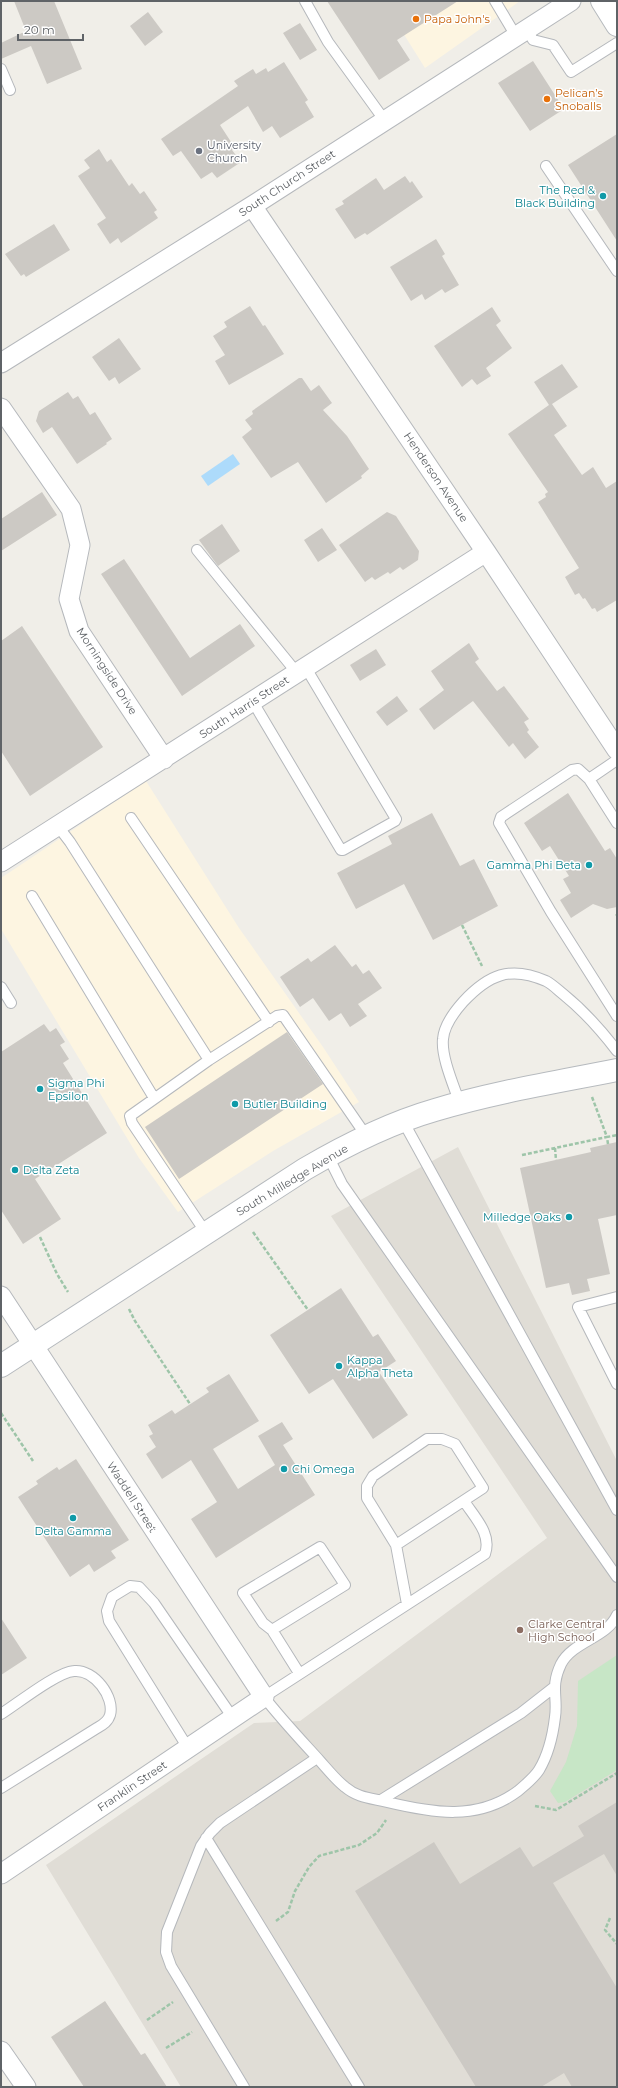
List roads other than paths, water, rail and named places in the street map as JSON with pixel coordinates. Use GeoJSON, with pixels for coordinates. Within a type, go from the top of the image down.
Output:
{"type":"FeatureCollection","features":[{"type":"Feature","properties":{"kind":"main road"},"geometry":{"type":"LineString","coordinates":[[602,1],[617,25]]}},
{"type":"Feature","properties":{"kind":"main road","name":"South Milledge Avenue"},"geometry":{"type":"LineString","coordinates":[[1,1366],[328,1156],[367,1137],[403,1121],[460,1104],[617,1070]]}},
{"type":"Feature","properties":{"kind":"street","name":"South Church Street"},"geometry":{"type":"LineString","coordinates":[[1,363],[252,206],[572,1]]}},
{"type":"Feature","properties":{"kind":"street","name":"Henderson Avenue"},"geometry":{"type":"LineString","coordinates":[[252,206],[486,552],[617,750]]}},
{"type":"Feature","properties":{"kind":"street","name":"Morningside Drive"},"geometry":{"type":"LineString","coordinates":[[1,408],[71,509],[80,545],[69,599],[79,631],[164,759]]}},
{"type":"Feature","properties":{"kind":"street","name":"South Harris Street"},"geometry":{"type":"LineString","coordinates":[[1,862],[486,552]]}},
{"type":"Feature","properties":{"kind":"street","name":"Waddell Street"},"geometry":{"type":"LineString","coordinates":[[1,1296],[264,1697]]}},
{"type":"Feature","properties":{"kind":"street","name":"Franklin Street"},"geometry":{"type":"LineString","coordinates":[[1,1874],[264,1697]]}},
{"type":"Feature","properties":{"kind":"street"},"geometry":{"type":"LineString","coordinates":[[1,2051],[26,2087]]}},
{"type":"Feature","properties":{"kind":"lane"},"geometry":{"type":"LineString","coordinates":[[305,1],[328,42],[385,121]]}},
{"type":"Feature","properties":{"kind":"lane"},"geometry":{"type":"LineString","coordinates":[[495,1],[521,33],[533,40],[553,45],[571,72],[617,43]]}},
{"type":"Feature","properties":{"kind":"lane"},"geometry":{"type":"LineString","coordinates":[[1,69],[10,90]]}},
{"type":"Feature","properties":{"kind":"lane"},"geometry":{"type":"LineString","coordinates":[[546,166],[617,271]]}},
{"type":"Feature","properties":{"kind":"lane"},"geometry":{"type":"LineString","coordinates":[[197,550],[301,671],[396,819],[395,821],[344,850],[341,850],[253,702]]}},
{"type":"Feature","properties":{"kind":"lane"},"geometry":{"type":"LineString","coordinates":[[589,779],[617,760]]}},
{"type":"Feature","properties":{"kind":"lane"},"geometry":{"type":"LineString","coordinates":[[617,823],[589,779],[578,769],[572,770],[501,817],[499,823],[551,912],[617,1016]]}},
{"type":"Feature","properties":{"kind":"lane"},"geometry":{"type":"LineString","coordinates":[[131,818],[268,1022]]}},
{"type":"Feature","properties":{"kind":"lane"},"geometry":{"type":"LineString","coordinates":[[57,825],[70,842],[209,1060]]}},
{"type":"Feature","properties":{"kind":"lane"},"geometry":{"type":"LineString","coordinates":[[32,896],[154,1098]]}},
{"type":"Feature","properties":{"kind":"lane"},"geometry":{"type":"LineString","coordinates":[[460,1104],[444,1052],[443,1038],[458,1007],[476,988],[488,980],[502,975],[522,973],[547,982],[582,1010],[601,1029],[617,1052]]}},
{"type":"Feature","properties":{"kind":"lane"},"geometry":{"type":"LineString","coordinates":[[1,987],[11,1003]]}},
{"type":"Feature","properties":{"kind":"lane"},"geometry":{"type":"LineString","coordinates":[[206,1233],[132,1123],[130,1116],[209,1060],[277,1016],[283,1015],[292,1026],[367,1137]]}},
{"type":"Feature","properties":{"kind":"lane"},"geometry":{"type":"LineString","coordinates":[[403,1121],[617,1510]]}},
{"type":"Feature","properties":{"kind":"lane"},"geometry":{"type":"LineString","coordinates":[[328,1156],[342,1184],[617,1577]]}},
{"type":"Feature","properties":{"kind":"lane"},"geometry":{"type":"LineString","coordinates":[[617,1297],[578,1307],[617,1384]]}},
{"type":"Feature","properties":{"kind":"lane"},"geometry":{"type":"LineString","coordinates":[[396,1545],[483,1488],[455,1444],[442,1439],[427,1439],[373,1476],[367,1486],[367,1498],[396,1545],[407,1604]]}},
{"type":"Feature","properties":{"kind":"lane"},"geometry":{"type":"LineString","coordinates":[[464,1501],[486,1536],[488,1545],[485,1554],[264,1697],[345,1788],[362,1798],[381,1800],[407,1807],[449,1812],[474,1811],[500,1803],[527,1784],[539,1770],[548,1747],[555,1716],[553,1688],[562,1663],[575,1649],[604,1630],[616,1618]]}},
{"type":"Feature","properties":{"kind":"lane"},"geometry":{"type":"LineString","coordinates":[[272,1630],[345,1585],[320,1547],[243,1593],[263,1623],[272,1630],[299,1673]]}},
{"type":"Feature","properties":{"kind":"lane"},"geometry":{"type":"LineString","coordinates":[[188,1748],[109,1621],[107,1611],[112,1597],[130,1586],[139,1587],[154,1603],[233,1718]]}},
{"type":"Feature","properties":{"kind":"lane"},"geometry":{"type":"LineString","coordinates":[[1,1714],[52,1680],[68,1672],[75,1671],[91,1675],[101,1684],[109,1703],[110,1714],[107,1721],[97,1728],[1,1788]]}},
{"type":"Feature","properties":{"kind":"lane"},"geometry":{"type":"LineString","coordinates":[[381,1800],[521,1713],[553,1688]]}},
{"type":"Feature","properties":{"kind":"lane"},"geometry":{"type":"LineString","coordinates":[[244,2087],[171,1966],[166,1952],[167,1932],[201,1846],[206,1838],[220,1823],[317,1758]]}},
{"type":"Feature","properties":{"kind":"lane"},"geometry":{"type":"LineString","coordinates":[[206,1838],[359,2087]]}},
{"type":"Feature","properties":{"kind":"water"},"geometry":{"type":"Polygon","coordinates":[[[233,454],[240,464],[208,486],[201,476],[233,454]]]}},
{"type":"Feature","properties":{"kind":"place","name":"Papa John's"},"geometry":{"type":"Point","coordinates":[416,19]}},
{"type":"Feature","properties":{"kind":"place","name":"Pelican’s Snoballs"},"geometry":{"type":"Point","coordinates":[547,99]}},
{"type":"Feature","properties":{"kind":"place","name":"University Church"},"geometry":{"type":"Point","coordinates":[199,151]}},
{"type":"Feature","properties":{"kind":"place","name":"The Red & Black Building"},"geometry":{"type":"Point","coordinates":[603,196]}},
{"type":"Feature","properties":{"kind":"place","name":"Gamma Phi Beta"},"geometry":{"type":"Point","coordinates":[589,865]}},
{"type":"Feature","properties":{"kind":"place","name":"Sigma Phi Epsilon"},"geometry":{"type":"Point","coordinates":[40,1089]}},
{"type":"Feature","properties":{"kind":"place","name":"Butler Building"},"geometry":{"type":"Point","coordinates":[235,1104]}},
{"type":"Feature","properties":{"kind":"place","name":"Delta Zeta"},"geometry":{"type":"Point","coordinates":[15,1170]}},
{"type":"Feature","properties":{"kind":"place","name":"Milledge Oaks"},"geometry":{"type":"Point","coordinates":[569,1217]}},
{"type":"Feature","properties":{"kind":"place","name":"Kappa Alpha Theta"},"geometry":{"type":"Point","coordinates":[339,1366]}},
{"type":"Feature","properties":{"kind":"place","name":"Chi Omega"},"geometry":{"type":"Point","coordinates":[284,1469]}},
{"type":"Feature","properties":{"kind":"place","name":"Delta Gamma"},"geometry":{"type":"Point","coordinates":[73,1518]}},
{"type":"Feature","properties":{"kind":"place","name":"Clarke Central High School"},"geometry":{"type":"Point","coordinates":[520,1630]}}]}
